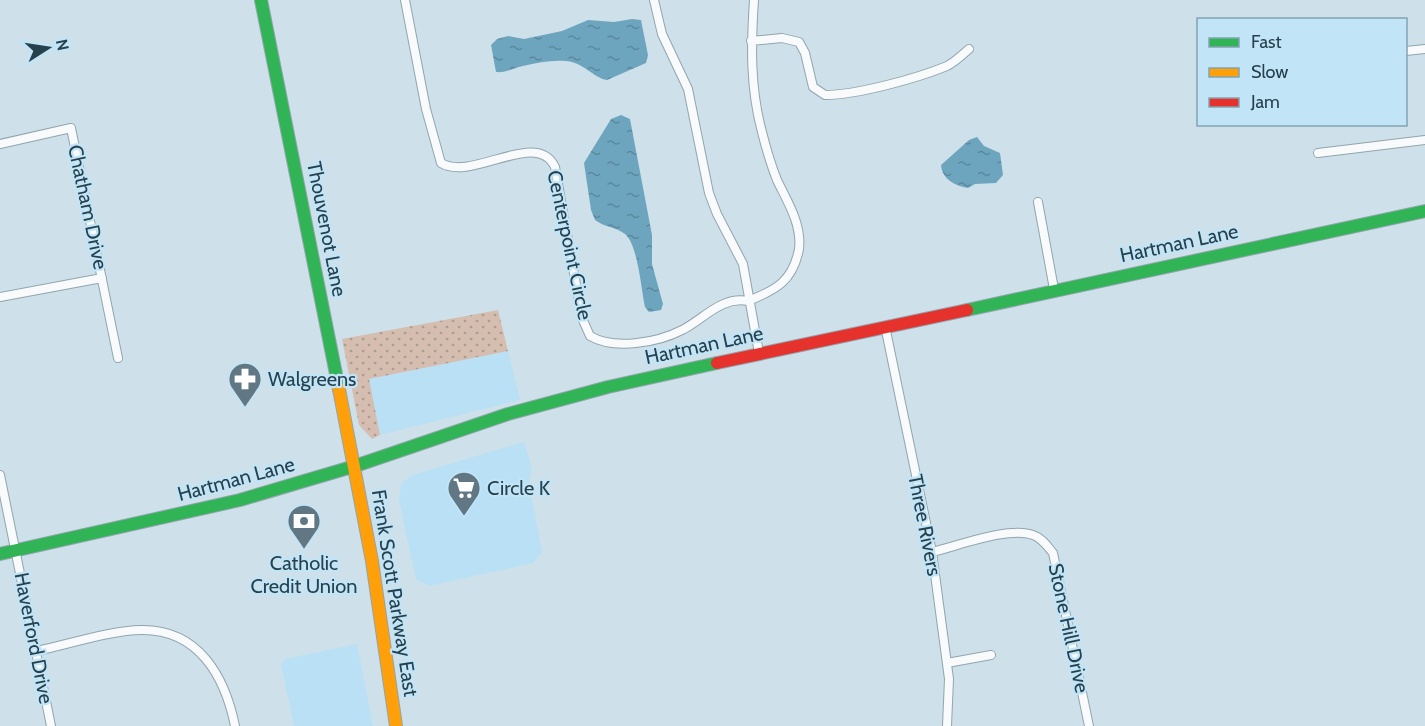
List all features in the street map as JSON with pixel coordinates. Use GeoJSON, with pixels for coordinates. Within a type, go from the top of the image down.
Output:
{"type":"FeatureCollection","features":[{"type":"Feature","properties":{"kind":"street","name":"Thouvenot Lane"},"geometry":{"type":"LineString","coordinates":[[261,0],[355,466]]}},
{"type":"Feature","properties":{"kind":"street","name":"Centerpoint Circle"},"geometry":{"type":"LineString","coordinates":[[405,0],[426,109],[441,163],[456,168],[537,151],[551,158],[555,167],[582,318],[590,336],[608,342],[651,341],[681,331],[726,302],[738,299],[748,301]]}},
{"type":"Feature","properties":{"kind":"street"},"geometry":{"type":"LineString","coordinates":[[654,0],[662,34],[688,89],[709,193],[743,264],[759,353]]}},
{"type":"Feature","properties":{"kind":"street"},"geometry":{"type":"LineString","coordinates":[[748,301],[777,289],[791,272],[799,248],[797,222],[776,177],[762,132],[753,86],[751,41],[754,0]]}},
{"type":"Feature","properties":{"kind":"street"},"geometry":{"type":"LineString","coordinates":[[751,41],[782,38],[799,42],[805,53],[813,87],[825,96],[873,87],[936,70],[949,65],[969,49]]}},
{"type":"Feature","properties":{"kind":"street"},"geometry":{"type":"LineString","coordinates":[[1407,51],[1425,49]]}},
{"type":"Feature","properties":{"kind":"street","name":"Chatham Drive"},"geometry":{"type":"LineString","coordinates":[[0,144],[71,128],[118,358]]}},
{"type":"Feature","properties":{"kind":"street"},"geometry":{"type":"LineString","coordinates":[[1318,153],[1425,140]]}},
{"type":"Feature","properties":{"kind":"street"},"geometry":{"type":"LineString","coordinates":[[1038,202],[1054,289]]}},
{"type":"Feature","properties":{"kind":"street","name":"Hartman Lane"},"geometry":{"type":"LineString","coordinates":[[0,554],[240,500],[355,466],[518,411],[608,387],[1054,289],[1425,212]]}},
{"type":"Feature","properties":{"kind":"street"},"geometry":{"type":"LineString","coordinates":[[0,297],[102,278]]}},
{"type":"Feature","properties":{"kind":"street","name":"Three Rivers"},"geometry":{"type":"LineString","coordinates":[[885,326],[932,552],[947,663],[946,726]]}},
{"type":"Feature","properties":{"kind":"street","name":"Frank Scott Parkway East"},"geometry":{"type":"LineString","coordinates":[[355,466],[372,561],[396,726]]}},
{"type":"Feature","properties":{"kind":"street","name":"Haverford Drive"},"geometry":{"type":"LineString","coordinates":[[0,475],[51,726]]}},
{"type":"Feature","properties":{"kind":"street","name":"Stone Hill Drive"},"geometry":{"type":"LineString","coordinates":[[932,552],[1011,533],[1033,535],[1044,541],[1053,553],[1089,726]]}},
{"type":"Feature","properties":{"kind":"street"},"geometry":{"type":"LineString","coordinates":[[37,651],[140,630],[158,632],[176,638],[201,654],[220,677],[227,691],[235,726]]}},
{"type":"Feature","properties":{"kind":"street"},"geometry":{"type":"LineString","coordinates":[[947,663],[991,655]]}},
{"type":"Feature","properties":{"kind":"shaded area"},"geometry":{"type":"Polygon","coordinates":[[[498,310],[508,351],[369,379],[380,435],[372,439],[359,425],[342,339],[498,310]]]}},
{"type":"Feature","properties":{"kind":"shaded area"},"geometry":{"type":"Polygon","coordinates":[[[508,351],[520,400],[380,435],[368,379],[508,351]]]}},
{"type":"Feature","properties":{"kind":"shaded area"},"geometry":{"type":"Polygon","coordinates":[[[524,442],[532,468],[529,483],[542,552],[533,563],[429,586],[416,579],[399,501],[401,483],[415,474],[524,442]]]}},
{"type":"Feature","properties":{"kind":"shaded area"},"geometry":{"type":"Polygon","coordinates":[[[357,644],[373,726],[294,726],[281,664],[285,659],[357,644]]]}},
{"type":"Feature","properties":{"kind":"water"},"geometry":{"type":"Polygon","coordinates":[[[588,20],[614,22],[641,20],[648,55],[646,63],[607,80],[578,64],[565,61],[539,63],[496,72],[491,45],[497,39],[508,36],[524,39],[562,31],[588,20]]]}},
{"type":"Feature","properties":{"kind":"water"},"geometry":{"type":"Polygon","coordinates":[[[621,115],[630,119],[652,235],[652,264],[663,304],[661,310],[649,312],[645,307],[636,257],[625,234],[595,220],[591,210],[584,163],[611,119],[621,115]]]}},
{"type":"Feature","properties":{"kind":"water"},"geometry":{"type":"Polygon","coordinates":[[[977,137],[984,146],[1000,153],[1003,175],[996,183],[975,184],[968,188],[958,186],[947,178],[941,165],[969,140],[977,137]]]}},
{"type":"Feature","properties":{"kind":"traffic: fast"},"geometry":{"type":"LineString","coordinates":[[261,0],[339,389]]}},
{"type":"Feature","properties":{"kind":"traffic: fast"},"geometry":{"type":"LineString","coordinates":[[967,310],[1425,211]]}},
{"type":"Feature","properties":{"kind":"traffic: fast"},"geometry":{"type":"LineString","coordinates":[[0,554],[240,500],[355,466],[508,414],[608,387],[717,363]]}},
{"type":"Feature","properties":{"kind":"traffic: slow"},"geometry":{"type":"LineString","coordinates":[[339,389],[372,561],[396,726]]}},
{"type":"Feature","properties":{"kind":"traffic: jam"},"geometry":{"type":"LineString","coordinates":[[717,363],[967,310]]}},
{"type":"Feature","properties":{"kind":"place","name":"Walgreens"},"geometry":{"type":"Point","coordinates":[245,408]}},
{"type":"Feature","properties":{"kind":"place","name":"Circle K"},"geometry":{"type":"Point","coordinates":[464,517]}},
{"type":"Feature","properties":{"kind":"place","name":"Catholic Credit Union"},"geometry":{"type":"Point","coordinates":[304,550]}}]}
